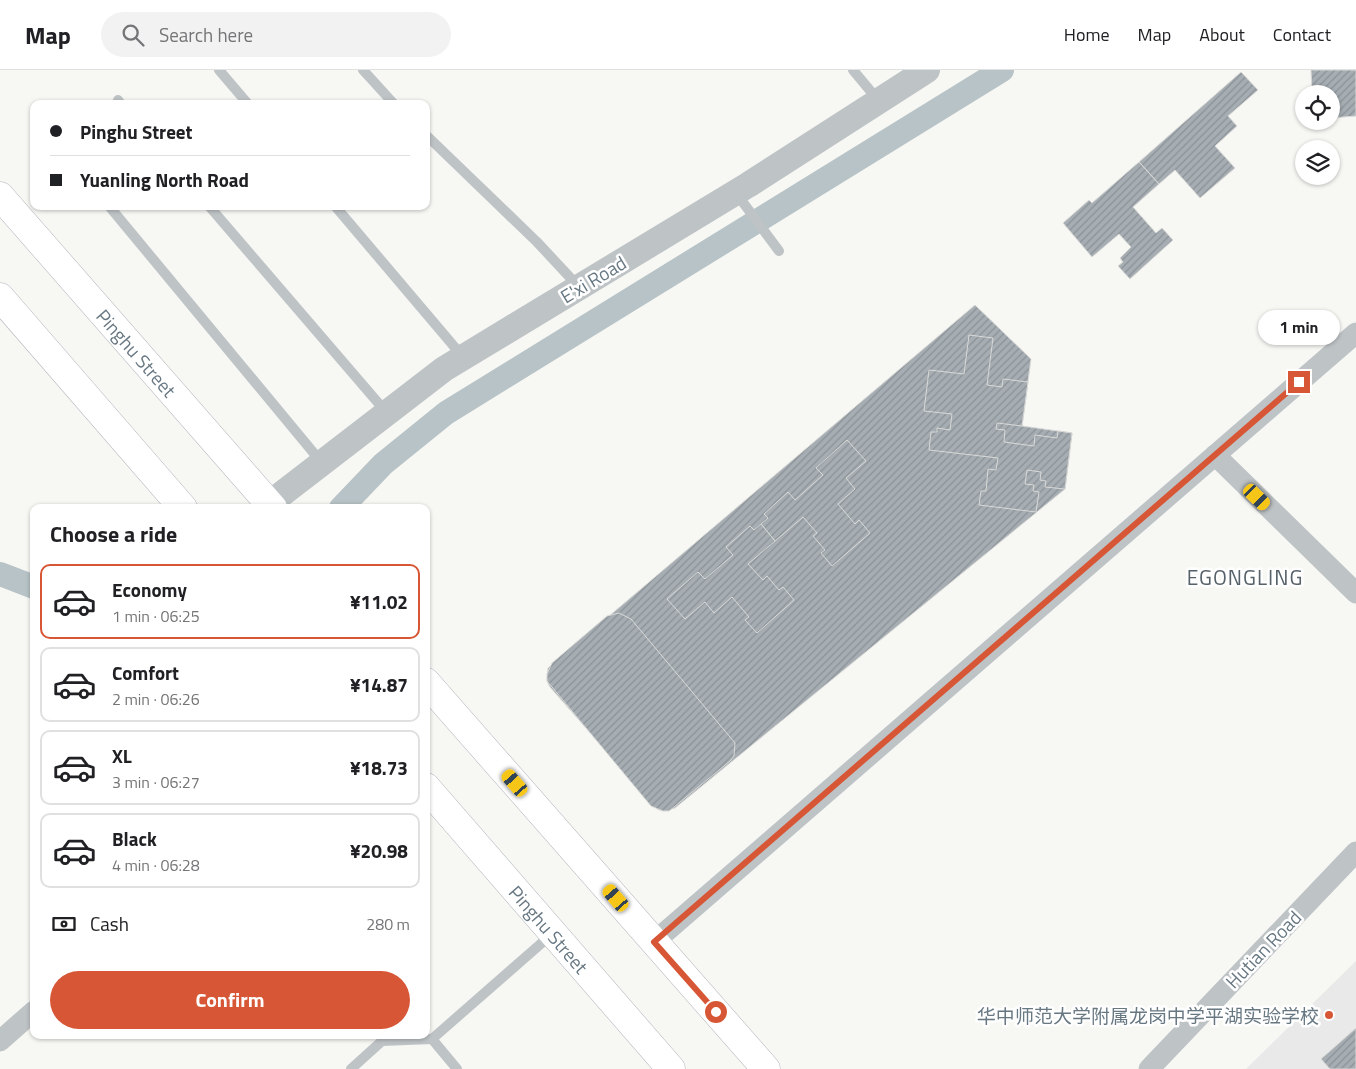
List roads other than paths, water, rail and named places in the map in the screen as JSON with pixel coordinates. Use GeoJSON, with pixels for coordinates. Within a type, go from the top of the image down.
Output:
{"type":"FeatureCollection","features":[{"type":"Feature","properties":{"kind":"main road","name":"Pinghu Street"},"geometry":{"type":"LineString","coordinates":[[0,196],[270,504]]}},
{"type":"Feature","properties":{"kind":"main road"},"geometry":{"type":"LineString","coordinates":[[0,297],[180,504]]}},
{"type":"Feature","properties":{"kind":"main road"},"geometry":{"type":"LineString","coordinates":[[430,687],[766,1069]]}},
{"type":"Feature","properties":{"kind":"main road","name":"Pinghu Street"},"geometry":{"type":"LineString","coordinates":[[430,793],[671,1069]]}},
{"type":"Feature","properties":{"kind":"street","name":"E'xi Road"},"geometry":{"type":"LineString","coordinates":[[272,504],[444,369],[579,287],[743,201],[879,101],[927,70]]}},
{"type":"Feature","properties":{"kind":"street"},"geometry":{"type":"LineString","coordinates":[[654,942],[1356,333]]}},
{"type":"Feature","properties":{"kind":"street"},"geometry":{"type":"LineString","coordinates":[[1214,455],[1356,593]]}},
{"type":"Feature","properties":{"kind":"street","name":"Hutian Road"},"geometry":{"type":"LineString","coordinates":[[1149,1069],[1356,852]]}},
{"type":"Feature","properties":{"kind":"street"},"geometry":{"type":"LineString","coordinates":[[0,1040],[30,1015]]}},
{"type":"Feature","properties":{"kind":"lane"},"geometry":{"type":"LineString","coordinates":[[219,70],[245,100]]}},
{"type":"Feature","properties":{"kind":"lane"},"geometry":{"type":"LineString","coordinates":[[363,70],[390,100]]}},
{"type":"Feature","properties":{"kind":"lane"},"geometry":{"type":"LineString","coordinates":[[853,70],[879,101]]}},
{"type":"Feature","properties":{"kind":"lane"},"geometry":{"type":"LineString","coordinates":[[430,139],[537,242],[579,287]]}},
{"type":"Feature","properties":{"kind":"lane"},"geometry":{"type":"LineString","coordinates":[[743,201],[779,251]]}},
{"type":"Feature","properties":{"kind":"lane"},"geometry":{"type":"LineString","coordinates":[[112,210],[322,463]]}},
{"type":"Feature","properties":{"kind":"lane"},"geometry":{"type":"LineString","coordinates":[[212,210],[387,413]]}},
{"type":"Feature","properties":{"kind":"lane"},"geometry":{"type":"LineString","coordinates":[[338,210],[463,357]]}},
{"type":"Feature","properties":{"kind":"lane"},"geometry":{"type":"LineString","coordinates":[[351,1069],[382,1041],[432,1039],[553,933]]}},
{"type":"Feature","properties":{"kind":"lane"},"geometry":{"type":"LineString","coordinates":[[432,1039],[457,1069]]}},
{"type":"Feature","properties":{"kind":"waterway"},"geometry":{"type":"LineString","coordinates":[[345,504],[383,464],[446,413],[1002,70]]}},
{"type":"Feature","properties":{"kind":"waterway"},"geometry":{"type":"LineString","coordinates":[[0,574],[30,585]]}},
{"type":"Feature","properties":{"kind":"place","name":"华中师范大学附属龙岗中学平湖实验学校"},"geometry":{"type":"Point","coordinates":[1329,1015]}},
{"type":"Feature","properties":{"kind":"district","name":"EGONGLING"},"geometry":{"type":"Point","coordinates":[1245,577]}}]}
